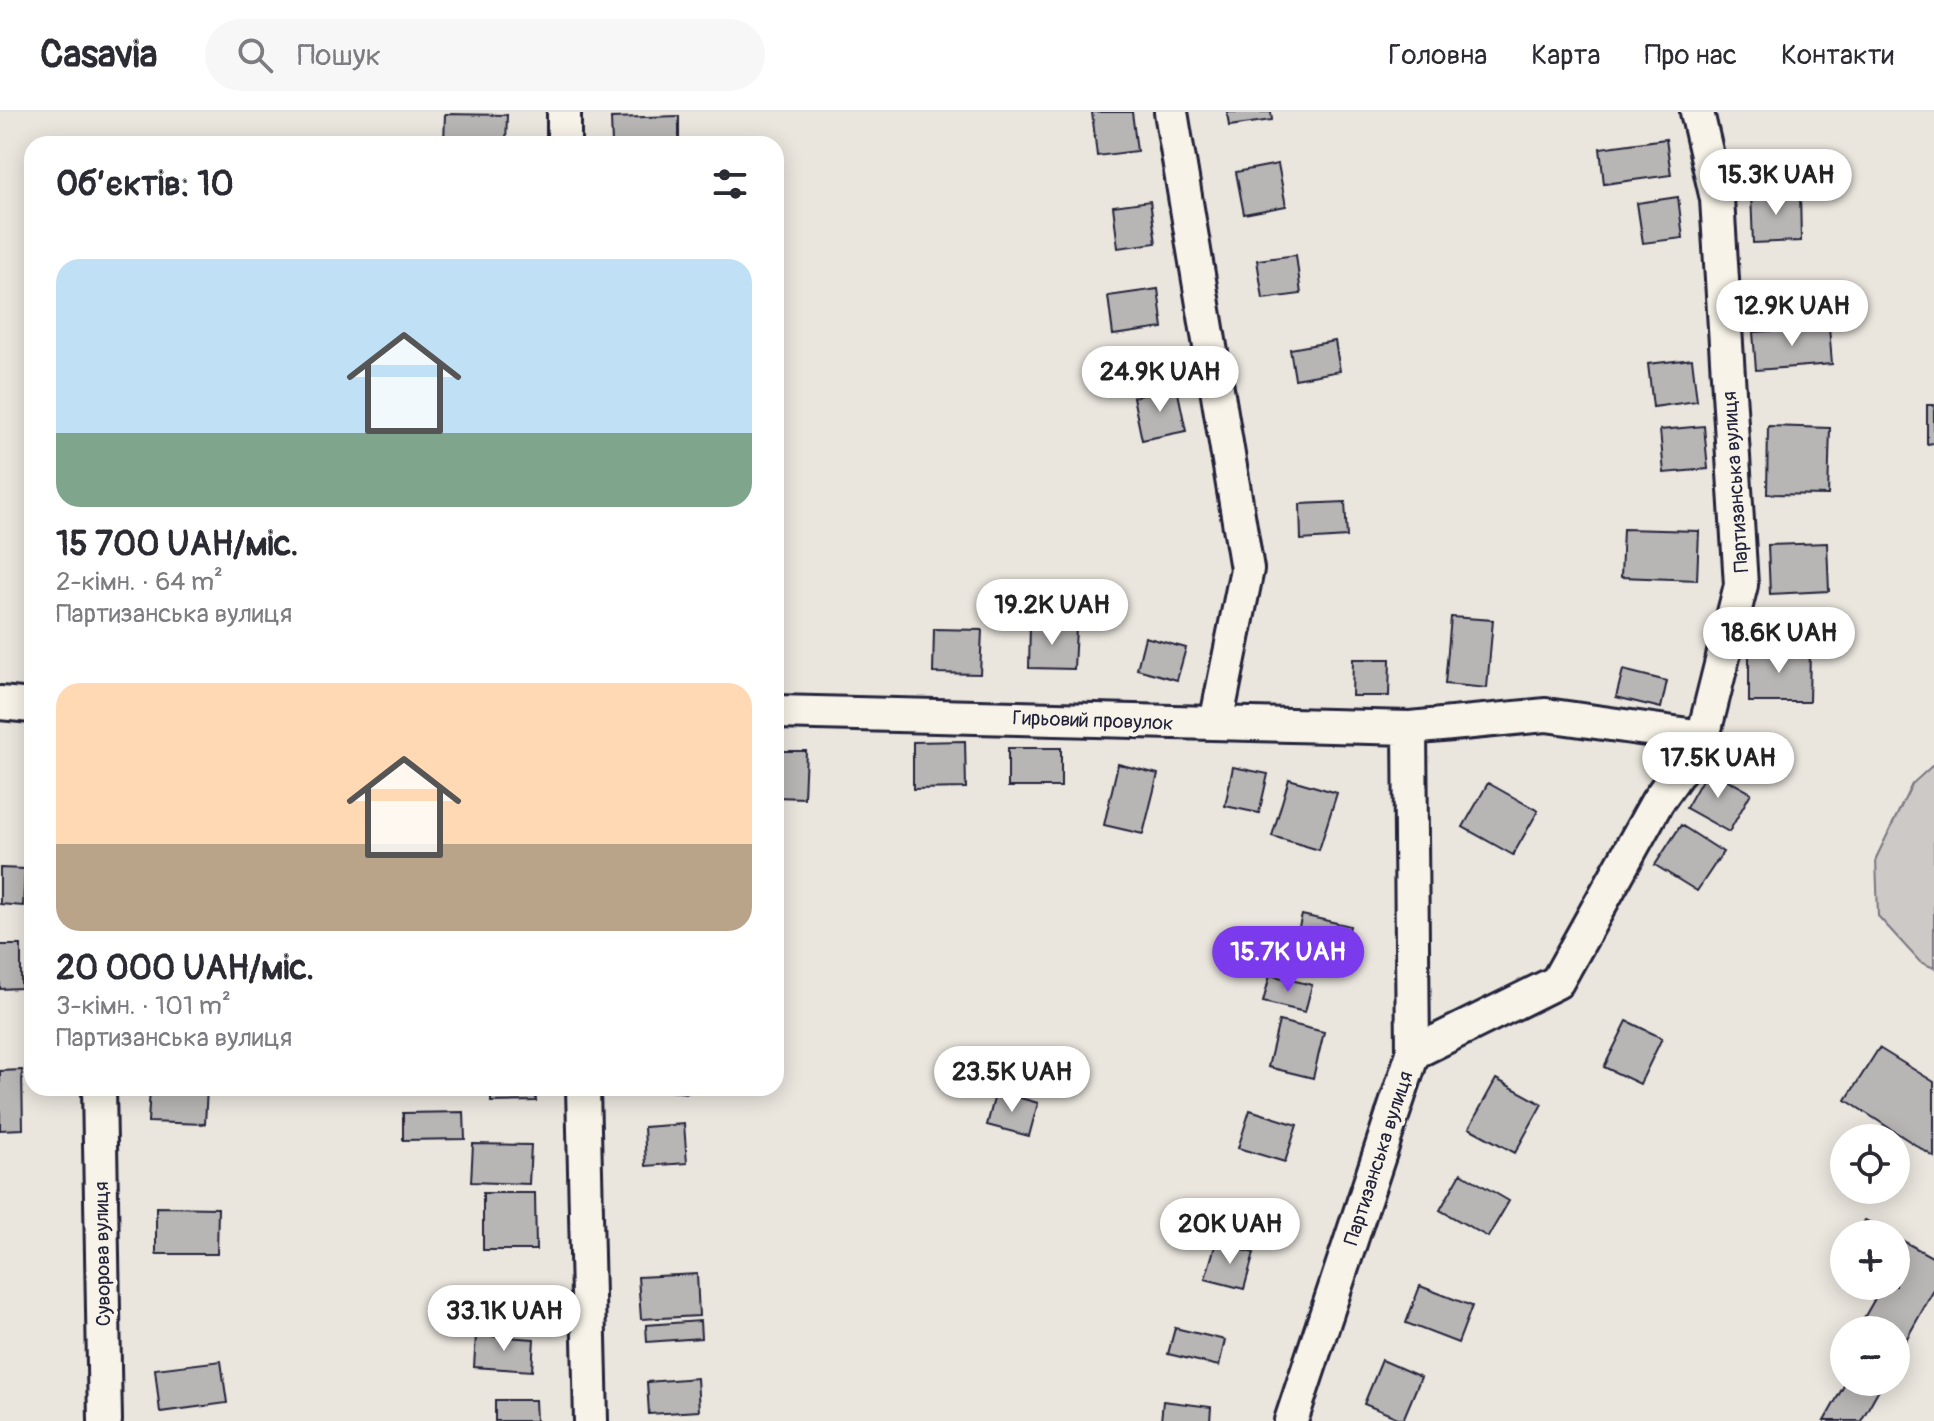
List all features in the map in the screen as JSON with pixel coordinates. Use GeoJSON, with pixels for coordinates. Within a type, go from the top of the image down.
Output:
{"type":"FeatureCollection","features":[{"type":"Feature","properties":{"kind":"street"},"geometry":{"type":"LineString","coordinates":[[564,112],[564,136]]}},
{"type":"Feature","properties":{"kind":"street"},"geometry":{"type":"LineString","coordinates":[[1171,112],[1247,569],[1216,723]]}},
{"type":"Feature","properties":{"kind":"street","name":"Партизанська вулиця"},"geometry":{"type":"LineString","coordinates":[[1291,1421],[1413,1053],[1557,982],[1657,802],[1703,737],[1741,585],[1717,199],[1697,112]]}},
{"type":"Feature","properties":{"kind":"street"},"geometry":{"type":"LineString","coordinates":[[0,703],[24,705]]}},
{"type":"Feature","properties":{"kind":"street","name":"Гирьовий провулок"},"geometry":{"type":"LineString","coordinates":[[784,712],[1410,728],[1546,715],[1703,737]]}},
{"type":"Feature","properties":{"kind":"street"},"geometry":{"type":"LineString","coordinates":[[1410,728],[1413,1053]]}},
{"type":"Feature","properties":{"kind":"street","name":"Суворова вулиця"},"geometry":{"type":"LineString","coordinates":[[99,1096],[105,1421]]}},
{"type":"Feature","properties":{"kind":"street"},"geometry":{"type":"LineString","coordinates":[[583,1096],[591,1421]]}},
{"type":"Feature","properties":{"kind":"shaded area"},"geometry":{"type":"Polygon","coordinates":[[[1934,764],[1934,968],[1920,962],[1878,916],[1876,858],[1912,784],[1934,764]]]}},
{"type":"Feature","properties":{"kind":"building"},"geometry":{"type":"Polygon","coordinates":[[[1092,112],[1132,112],[1137,151],[1097,156],[1092,112]]]}},
{"type":"Feature","properties":{"kind":"building"},"geometry":{"type":"Polygon","coordinates":[[[1227,112],[1271,112],[1272,120],[1229,126],[1227,112]]]}},
{"type":"Feature","properties":{"kind":"building"},"geometry":{"type":"Polygon","coordinates":[[[445,114],[507,115],[506,136],[444,136],[445,114]]]}},
{"type":"Feature","properties":{"kind":"building"},"geometry":{"type":"Polygon","coordinates":[[[679,116],[679,136],[612,136],[611,118],[679,116]]]}},
{"type":"Feature","properties":{"kind":"building"},"geometry":{"type":"Polygon","coordinates":[[[1666,139],[1671,175],[1604,184],[1600,148],[1666,139]]]}},
{"type":"Feature","properties":{"kind":"building"},"geometry":{"type":"Polygon","coordinates":[[[1278,164],[1286,206],[1244,214],[1236,172],[1278,164]]]}},
{"type":"Feature","properties":{"kind":"building"},"geometry":{"type":"Polygon","coordinates":[[[1800,191],[1801,241],[1753,243],[1751,193],[1800,191]]]}},
{"type":"Feature","properties":{"kind":"building"},"geometry":{"type":"Polygon","coordinates":[[[1678,197],[1683,238],[1643,243],[1637,203],[1678,197]]]}},
{"type":"Feature","properties":{"kind":"building"},"geometry":{"type":"Polygon","coordinates":[[[1150,201],[1156,243],[1118,248],[1113,206],[1150,201]]]}},
{"type":"Feature","properties":{"kind":"building"},"geometry":{"type":"Polygon","coordinates":[[[1296,255],[1301,294],[1263,299],[1257,260],[1296,255]]]}},
{"type":"Feature","properties":{"kind":"building"},"geometry":{"type":"Polygon","coordinates":[[[1158,289],[1163,328],[1113,335],[1108,296],[1158,289]]]}},
{"type":"Feature","properties":{"kind":"building"},"geometry":{"type":"Polygon","coordinates":[[[1829,327],[1832,364],[1756,370],[1753,332],[1829,327]]]}},
{"type":"Feature","properties":{"kind":"building"},"geometry":{"type":"Polygon","coordinates":[[[1335,341],[1340,371],[1295,379],[1290,349],[1335,341]]]}},
{"type":"Feature","properties":{"kind":"building"},"geometry":{"type":"Polygon","coordinates":[[[1692,359],[1697,401],[1653,407],[1648,364],[1692,359]]]}},
{"type":"Feature","properties":{"kind":"building"},"geometry":{"type":"Polygon","coordinates":[[[1177,388],[1186,431],[1142,440],[1133,397],[1177,388]]]}},
{"type":"Feature","properties":{"kind":"building"},"geometry":{"type":"Polygon","coordinates":[[[1927,405],[1934,405],[1934,443],[1927,444],[1927,405]]]}},
{"type":"Feature","properties":{"kind":"building"},"geometry":{"type":"Polygon","coordinates":[[[1704,426],[1708,469],[1664,473],[1660,430],[1704,426]]]}},
{"type":"Feature","properties":{"kind":"building"},"geometry":{"type":"Polygon","coordinates":[[[1768,426],[1830,428],[1828,495],[1767,494],[1768,426]]]}},
{"type":"Feature","properties":{"kind":"building"},"geometry":{"type":"Polygon","coordinates":[[[1345,502],[1347,537],[1301,540],[1300,504],[1345,502]]]}},
{"type":"Feature","properties":{"kind":"building"},"geometry":{"type":"Polygon","coordinates":[[[1623,529],[1699,531],[1697,580],[1621,577],[1623,529]]]}},
{"type":"Feature","properties":{"kind":"building"},"geometry":{"type":"Polygon","coordinates":[[[1827,543],[1829,591],[1770,594],[1768,545],[1827,543]]]}},
{"type":"Feature","properties":{"kind":"building"},"geometry":{"type":"Polygon","coordinates":[[[1451,617],[1493,620],[1487,688],[1445,684],[1451,617]]]}},
{"type":"Feature","properties":{"kind":"building"},"geometry":{"type":"Polygon","coordinates":[[[1030,625],[1076,627],[1074,669],[1029,668],[1030,625]]]}},
{"type":"Feature","properties":{"kind":"building"},"geometry":{"type":"Polygon","coordinates":[[[934,629],[982,630],[980,674],[933,673],[934,629]]]}},
{"type":"Feature","properties":{"kind":"building"},"geometry":{"type":"Polygon","coordinates":[[[1145,637],[1186,648],[1177,680],[1137,669],[1145,637]]]}},
{"type":"Feature","properties":{"kind":"building"},"geometry":{"type":"Polygon","coordinates":[[[1749,649],[1810,649],[1809,702],[1749,702],[1749,649]]]}},
{"type":"Feature","properties":{"kind":"building"},"geometry":{"type":"Polygon","coordinates":[[[1353,659],[1390,659],[1389,696],[1352,696],[1353,659]]]}},
{"type":"Feature","properties":{"kind":"building"},"geometry":{"type":"Polygon","coordinates":[[[1623,670],[1667,681],[1661,708],[1616,697],[1623,670]]]}},
{"type":"Feature","properties":{"kind":"building"},"geometry":{"type":"Polygon","coordinates":[[[965,741],[966,788],[913,789],[913,742],[965,741]]]}},
{"type":"Feature","properties":{"kind":"building"},"geometry":{"type":"Polygon","coordinates":[[[1008,748],[1061,748],[1061,787],[1008,787],[1008,748]]]}},
{"type":"Feature","properties":{"kind":"building"},"geometry":{"type":"Polygon","coordinates":[[[784,751],[806,751],[804,798],[784,797],[784,751]]]}},
{"type":"Feature","properties":{"kind":"building"},"geometry":{"type":"Polygon","coordinates":[[[1118,764],[1158,774],[1143,834],[1104,825],[1118,764]]]}},
{"type":"Feature","properties":{"kind":"building"},"geometry":{"type":"Polygon","coordinates":[[[1233,767],[1268,774],[1259,813],[1225,806],[1233,767]]]}},
{"type":"Feature","properties":{"kind":"building"},"geometry":{"type":"Polygon","coordinates":[[[1708,769],[1751,793],[1729,832],[1686,808],[1708,769]]]}},
{"type":"Feature","properties":{"kind":"building"},"geometry":{"type":"Polygon","coordinates":[[[1289,779],[1337,793],[1319,850],[1272,836],[1289,779]]]}},
{"type":"Feature","properties":{"kind":"building"},"geometry":{"type":"Polygon","coordinates":[[[1488,783],[1538,811],[1513,855],[1463,827],[1488,783]]]}},
{"type":"Feature","properties":{"kind":"building"},"geometry":{"type":"Polygon","coordinates":[[[1681,825],[1723,852],[1697,891],[1655,865],[1681,825]]]}},
{"type":"Feature","properties":{"kind":"building"},"geometry":{"type":"Polygon","coordinates":[[[0,868],[24,869],[23,906],[0,904],[0,868]]]}},
{"type":"Feature","properties":{"kind":"building"},"geometry":{"type":"Polygon","coordinates":[[[1302,915],[1350,926],[1339,975],[1290,963],[1302,915]]]}},
{"type":"Feature","properties":{"kind":"building"},"geometry":{"type":"Polygon","coordinates":[[[0,945],[21,945],[21,988],[0,989],[0,945]]]}},
{"type":"Feature","properties":{"kind":"building"},"geometry":{"type":"Polygon","coordinates":[[[1270,975],[1312,985],[1305,1012],[1263,1002],[1270,975]]]}},
{"type":"Feature","properties":{"kind":"building"},"geometry":{"type":"Polygon","coordinates":[[[1279,1021],[1324,1032],[1313,1078],[1268,1067],[1279,1021]]]}},
{"type":"Feature","properties":{"kind":"building"},"geometry":{"type":"Polygon","coordinates":[[[1627,1021],[1662,1038],[1640,1084],[1604,1067],[1627,1021]]]}},
{"type":"Feature","properties":{"kind":"building"},"geometry":{"type":"Polygon","coordinates":[[[1879,1048],[1934,1082],[1934,1157],[1910,1141],[1910,1124],[1883,1124],[1846,1100],[1879,1048]]]}},
{"type":"Feature","properties":{"kind":"building"},"geometry":{"type":"Polygon","coordinates":[[[22,1070],[23,1129],[0,1130],[0,1071],[22,1070]]]}},
{"type":"Feature","properties":{"kind":"building"},"geometry":{"type":"Polygon","coordinates":[[[1496,1079],[1542,1104],[1515,1153],[1469,1128],[1496,1079]]]}},
{"type":"Feature","properties":{"kind":"building"},"geometry":{"type":"Polygon","coordinates":[[[996,1091],[1038,1103],[1029,1136],[987,1125],[996,1091]]]}},
{"type":"Feature","properties":{"kind":"building"},"geometry":{"type":"Polygon","coordinates":[[[150,1096],[207,1096],[205,1124],[148,1122],[150,1096]]]}},
{"type":"Feature","properties":{"kind":"building"},"geometry":{"type":"Polygon","coordinates":[[[491,1096],[536,1096],[536,1101],[491,1102],[491,1096]]]}},
{"type":"Feature","properties":{"kind":"building"},"geometry":{"type":"Polygon","coordinates":[[[1250,1110],[1297,1125],[1285,1162],[1238,1148],[1250,1110]]]}},
{"type":"Feature","properties":{"kind":"building"},"geometry":{"type":"Polygon","coordinates":[[[464,1112],[465,1139],[403,1140],[403,1113],[464,1112]]]}},
{"type":"Feature","properties":{"kind":"building"},"geometry":{"type":"Polygon","coordinates":[[[684,1124],[687,1163],[646,1166],[644,1127],[684,1124]]]}},
{"type":"Feature","properties":{"kind":"building"},"geometry":{"type":"Polygon","coordinates":[[[473,1144],[531,1145],[529,1184],[471,1182],[473,1144]]]}},
{"type":"Feature","properties":{"kind":"building"},"geometry":{"type":"Polygon","coordinates":[[[1461,1173],[1509,1201],[1488,1237],[1440,1210],[1461,1173]]]}},
{"type":"Feature","properties":{"kind":"building"},"geometry":{"type":"Polygon","coordinates":[[[483,1193],[535,1193],[536,1250],[483,1250],[483,1193]]]}},
{"type":"Feature","properties":{"kind":"building"},"geometry":{"type":"Polygon","coordinates":[[[156,1207],[218,1208],[217,1254],[156,1254],[156,1207]]]}},
{"type":"Feature","properties":{"kind":"building"},"geometry":{"type":"Polygon","coordinates":[[[1216,1243],[1254,1253],[1244,1289],[1205,1279],[1216,1243]]]}},
{"type":"Feature","properties":{"kind":"building"},"geometry":{"type":"Polygon","coordinates":[[[1910,1245],[1934,1258],[1934,1290],[1910,1333],[1910,1316],[1865,1316],[1874,1300],[1910,1300],[1910,1245]]]}},
{"type":"Feature","properties":{"kind":"building"},"geometry":{"type":"Polygon","coordinates":[[[697,1274],[699,1316],[641,1319],[638,1277],[697,1274]]]}},
{"type":"Feature","properties":{"kind":"building"},"geometry":{"type":"Polygon","coordinates":[[[1420,1286],[1472,1306],[1458,1343],[1406,1323],[1420,1286]]]}},
{"type":"Feature","properties":{"kind":"building"},"geometry":{"type":"Polygon","coordinates":[[[493,1294],[536,1296],[535,1323],[492,1321],[493,1294]]]}},
{"type":"Feature","properties":{"kind":"building"},"geometry":{"type":"Polygon","coordinates":[[[700,1321],[701,1338],[647,1342],[646,1325],[700,1321]]]}},
{"type":"Feature","properties":{"kind":"building"},"geometry":{"type":"Polygon","coordinates":[[[1175,1328],[1225,1340],[1219,1366],[1168,1354],[1175,1328]]]}},
{"type":"Feature","properties":{"kind":"building"},"geometry":{"type":"Polygon","coordinates":[[[476,1335],[534,1339],[532,1371],[474,1367],[476,1335]]]}},
{"type":"Feature","properties":{"kind":"building"},"geometry":{"type":"Polygon","coordinates":[[[1382,1360],[1421,1377],[1403,1420],[1364,1404],[1382,1360]]]}},
{"type":"Feature","properties":{"kind":"building"},"geometry":{"type":"Polygon","coordinates":[[[221,1361],[227,1403],[160,1412],[155,1369],[221,1361]]]}},
{"type":"Feature","properties":{"kind":"building"},"geometry":{"type":"Polygon","coordinates":[[[697,1378],[699,1411],[649,1414],[647,1382],[697,1378]]]}},
{"type":"Feature","properties":{"kind":"building"},"geometry":{"type":"Polygon","coordinates":[[[1838,1396],[1875,1396],[1861,1421],[1824,1421],[1838,1396]]]}},
{"type":"Feature","properties":{"kind":"building"},"geometry":{"type":"Polygon","coordinates":[[[495,1400],[535,1400],[536,1421],[495,1421],[495,1400]]]}},
{"type":"Feature","properties":{"kind":"building"},"geometry":{"type":"Polygon","coordinates":[[[1163,1401],[1211,1407],[1210,1421],[1161,1421],[1163,1401]]]}}]}
